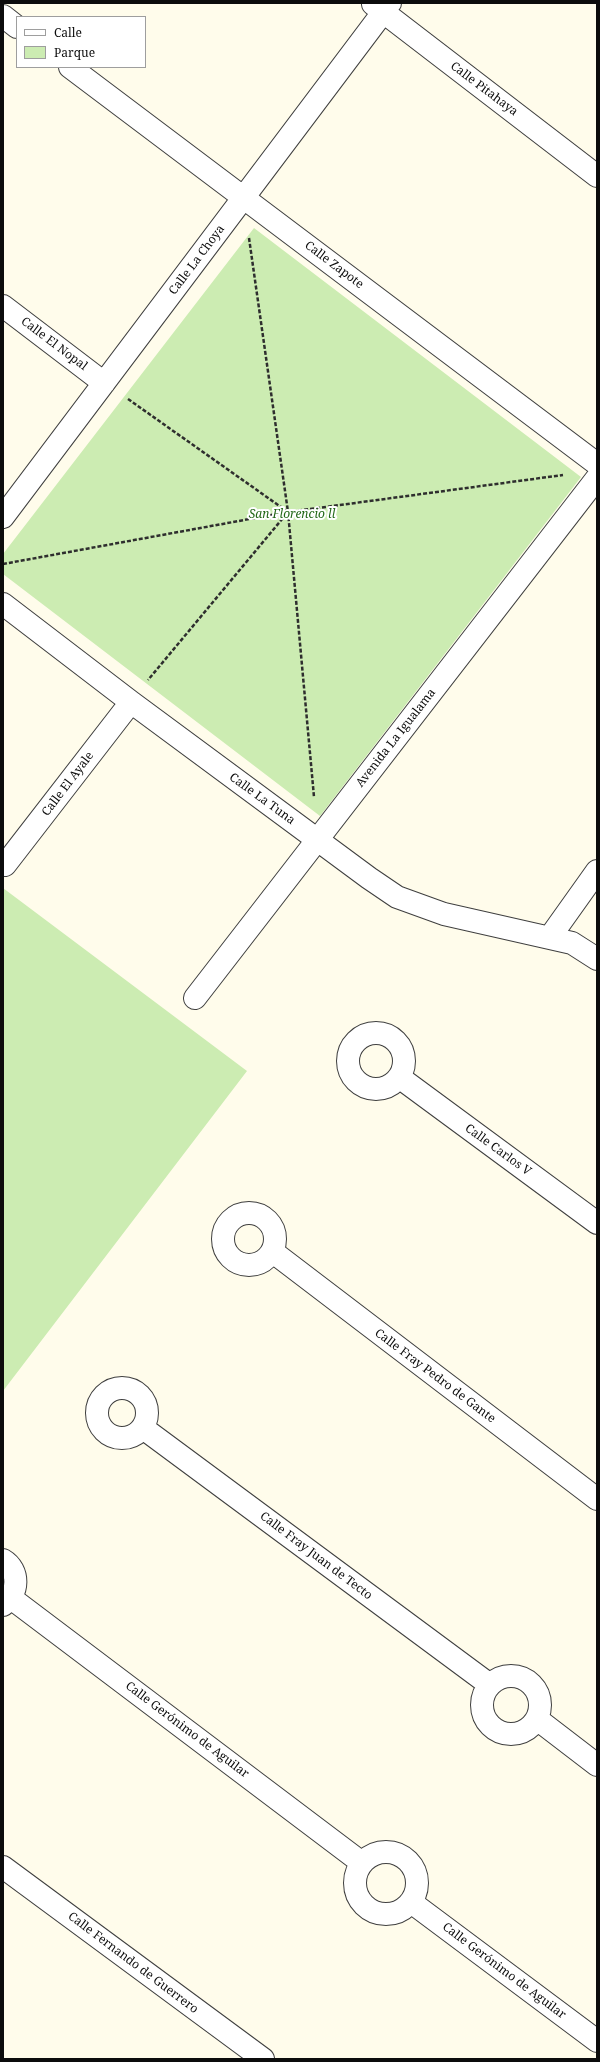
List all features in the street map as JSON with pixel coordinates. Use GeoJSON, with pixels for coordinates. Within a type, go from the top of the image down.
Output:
{"type":"FeatureCollection","features":[{"type":"Feature","properties":{"kind":"street","name":"Calle Pitahaya"},"geometry":{"type":"LineString","coordinates":[[382,6],[597,176]]}},
{"type":"Feature","properties":{"kind":"street","name":"Calle La Choya"},"geometry":{"type":"LineString","coordinates":[[3,517],[244,198],[382,6]]}},
{"type":"Feature","properties":{"kind":"street"},"geometry":{"type":"LineString","coordinates":[[3,16],[16,26]]}},
{"type":"Feature","properties":{"kind":"street","name":"Calle Zapote"},"geometry":{"type":"LineString","coordinates":[[71,68],[597,464]]}},
{"type":"Feature","properties":{"kind":"street","name":"Calle El Nopal"},"geometry":{"type":"LineString","coordinates":[[3,306],[104,383]]}},
{"type":"Feature","properties":{"kind":"street","name":"Avenida La Igualama"},"geometry":{"type":"LineString","coordinates":[[195,998],[597,478]]}},
{"type":"Feature","properties":{"kind":"street","name":"Calle La Tuna"},"geometry":{"type":"LineString","coordinates":[[3,604],[131,702],[317,840],[398,897],[444,914],[572,943],[597,959]]}},
{"type":"Feature","properties":{"kind":"street","name":"Calle El Ayale"},"geometry":{"type":"LineString","coordinates":[[5,865],[131,702]]}},
{"type":"Feature","properties":{"kind":"street"},"geometry":{"type":"LineString","coordinates":[[550,937],[597,871]]}},
{"type":"Feature","properties":{"kind":"street","name":"Calle Carlos V"},"geometry":{"type":"LineString","coordinates":[[399,1076],[597,1223]]}},
{"type":"Feature","properties":{"kind":"street","name":"Calle Fray Pedro de Gante"},"geometry":{"type":"LineString","coordinates":[[273,1252],[597,1499]]}},
{"type":"Feature","properties":{"kind":"street","name":"Calle Fray Juan de Tecto"},"geometry":{"type":"LineString","coordinates":[[143,1428],[490,1685]]}},
{"type":"Feature","properties":{"kind":"street"},"geometry":{"type":"LineString","coordinates":[[3,1560],[13,1570],[16,1579],[16,1589],[7,1601]]}},
{"type":"Feature","properties":{"kind":"street","name":"Calle Gerónimo de Aguilar"},"geometry":{"type":"LineString","coordinates":[[7,1601],[362,1863]]}},
{"type":"Feature","properties":{"kind":"street"},"geometry":{"type":"LineString","coordinates":[[509,1675],[523,1678],[530,1682],[537,1691],[540,1699],[540,1709],[537,1719],[530,1728],[509,1734],[496,1729],[488,1722],[483,1713],[482,1703],[486,1690],[490,1685],[500,1678],[509,1675]]}},
{"type":"Feature","properties":{"kind":"street"},"geometry":{"type":"LineString","coordinates":[[537,1719],[597,1765]]}},
{"type":"Feature","properties":{"kind":"street"},"geometry":{"type":"LineString","coordinates":[[380,1852],[391,1852],[401,1855],[410,1862],[415,1871],[417,1882],[416,1892],[412,1902],[402,1910],[390,1914],[378,1914],[367,1908],[359,1899],[355,1886],[356,1874],[362,1863],[370,1856],[380,1852]]}},
{"type":"Feature","properties":{"kind":"street","name":"Calle Fernando de Guerrero"},"geometry":{"type":"LineString","coordinates":[[3,1867],[263,2059]]}},
{"type":"Feature","properties":{"kind":"street","name":"Calle Gerónimo de Aguilar"},"geometry":{"type":"LineString","coordinates":[[412,1902],[597,2040]]}},
{"type":"Feature","properties":{"kind":"path"},"geometry":{"type":"LineString","coordinates":[[244,198],[288,512],[317,840]]}},
{"type":"Feature","properties":{"kind":"path"},"geometry":{"type":"LineString","coordinates":[[104,383],[288,512]]}},
{"type":"Feature","properties":{"kind":"path"},"geometry":{"type":"LineString","coordinates":[[3,564],[288,512],[565,474]]}},
{"type":"Feature","properties":{"kind":"path"},"geometry":{"type":"LineString","coordinates":[[131,702],[288,512]]}},
{"type":"Feature","properties":{"kind":"green space","name":"San Florencio ll"},"geometry":{"type":"Polygon","coordinates":[[[254,228],[581,477],[320,816],[3,574],[3,554],[254,228]]]}},
{"type":"Feature","properties":{"kind":"green space"},"geometry":{"type":"Polygon","coordinates":[[[3,888],[247,1071],[3,1391],[3,888]]]}}]}
